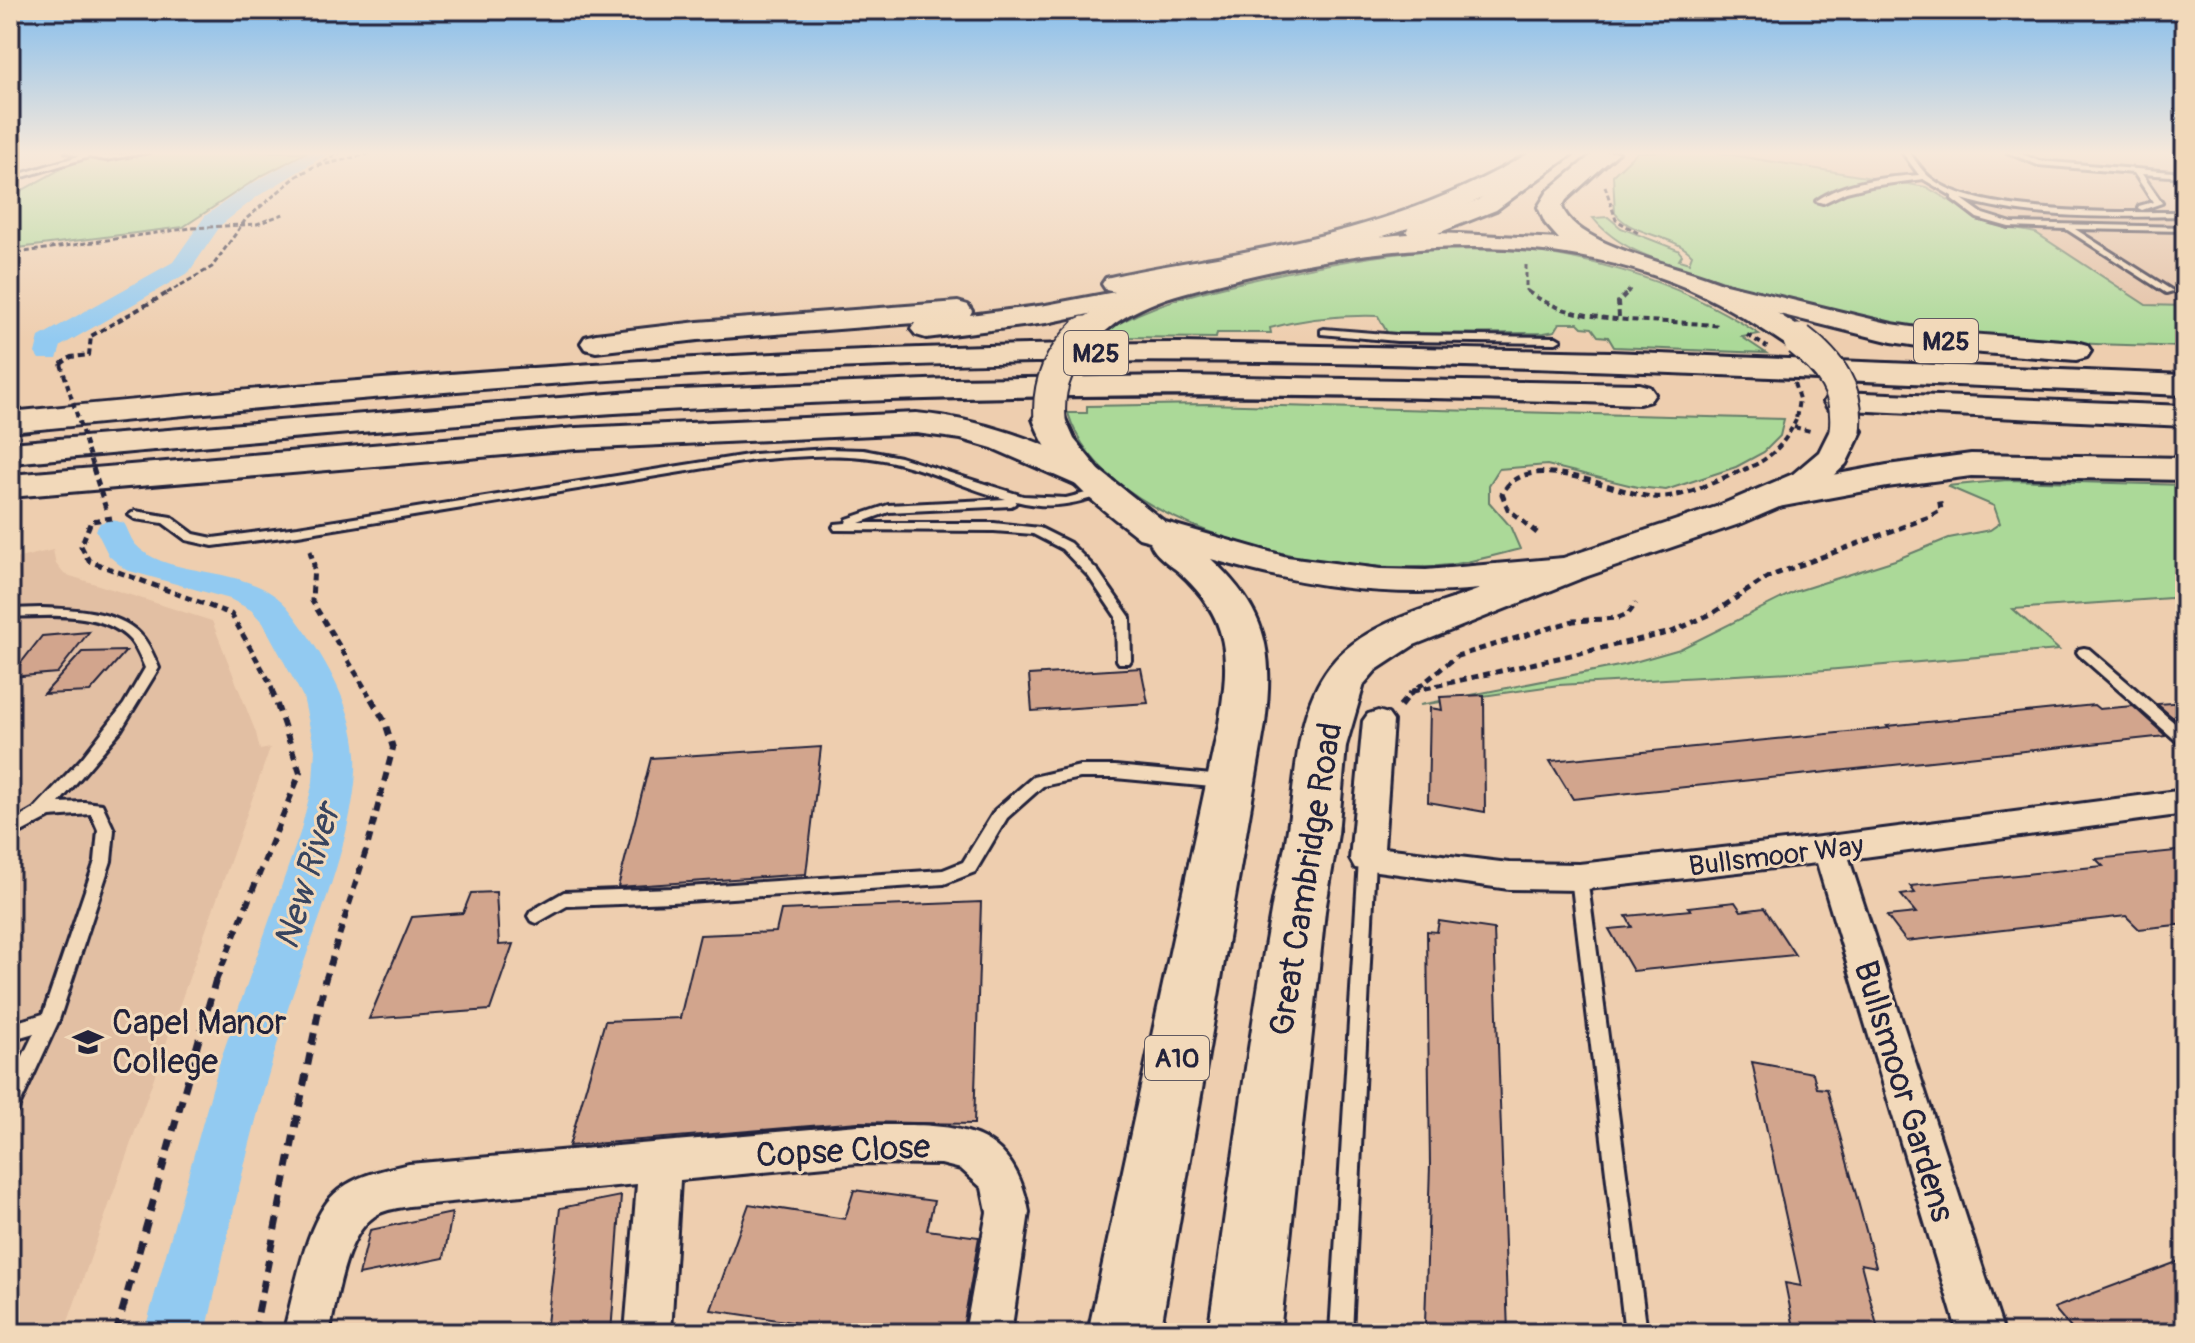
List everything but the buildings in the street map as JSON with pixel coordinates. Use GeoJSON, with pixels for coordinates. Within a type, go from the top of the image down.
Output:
{"type":"FeatureCollection","features":[{"type":"Feature","properties":{"kind":"highway","name":"M25"},"geometry":{"type":"LineString","coordinates":[[569,346],[698,331],[937,314],[1025,302],[1387,226],[1417,215]]}},
{"type":"Feature","properties":{"kind":"highway"},"geometry":{"type":"LineString","coordinates":[[1094,485],[1058,441],[1050,419],[1049,396],[1055,370],[1068,349],[1107,315],[1152,293],[1366,246],[1464,215]]}},
{"type":"Feature","properties":{"kind":"highway"},"geometry":{"type":"LineString","coordinates":[[1553,215],[1557,225],[1572,237],[1636,271]]}},
{"type":"Feature","properties":{"kind":"highway"},"geometry":{"type":"LineString","coordinates":[[1366,246],[1429,240],[1486,241],[1560,248],[1636,271],[1713,289],[1799,340],[1823,360],[1844,392],[1849,409],[1845,431],[1834,457],[1822,469],[1778,496]]}},
{"type":"Feature","properties":{"kind":"highway","name":"M25"},"geometry":{"type":"LineString","coordinates":[[1713,289],[1892,333],[1994,346],[2185,357]]}},
{"type":"Feature","properties":{"kind":"highway","name":"M25"},"geometry":{"type":"LineString","coordinates":[[348,362],[569,346],[955,327],[1046,314],[1152,293]]}},
{"type":"Feature","properties":{"kind":"highway","name":"M25"},"geometry":{"type":"LineString","coordinates":[[10,422],[454,380],[740,362],[1036,353],[1400,347],[2185,385]]}},
{"type":"Feature","properties":{"kind":"highway","name":"M25"},"geometry":{"type":"LineString","coordinates":[[10,453],[583,405],[888,390],[1260,385],[1674,395]]}},
{"type":"Feature","properties":{"kind":"highway","name":"M25"},"geometry":{"type":"LineString","coordinates":[[1802,420],[2185,416]]}},
{"type":"Feature","properties":{"kind":"highway"},"geometry":{"type":"LineString","coordinates":[[10,486],[498,442],[683,431],[916,423],[953,426],[1008,441],[1094,485],[1152,530],[1284,568],[1380,581],[1469,580],[1568,570],[1778,496],[1900,474],[1971,465],[2185,469]]}},
{"type":"Feature","properties":{"kind":"highway","name":"A10"},"geometry":{"type":"LineString","coordinates":[[1124,1333],[1231,783],[1250,667],[1245,636],[1234,607],[1214,582],[1152,530]]}},
{"type":"Feature","properties":{"kind":"highway","name":"Great Cambridge Road"},"geometry":{"type":"LineString","coordinates":[[1244,1333],[1298,911],[1313,834],[1322,746],[1336,694],[1346,676],[1361,660],[1399,635],[1568,570]]}},
{"type":"Feature","properties":{"kind":"street"},"geometry":{"type":"LineString","coordinates":[[1367,859],[1378,721]]}},
{"type":"Feature","properties":{"kind":"street","name":"Bullsmoor Way"},"geometry":{"type":"LineString","coordinates":[[1367,859],[1509,876],[1579,877],[1829,849],[2185,802]]}},
{"type":"Feature","properties":{"kind":"street","name":"Bullsmoor Gardens"},"geometry":{"type":"LineString","coordinates":[[1829,849],[1981,1333]]}},
{"type":"Feature","properties":{"kind":"street","name":"Copse Close"},"geometry":{"type":"LineString","coordinates":[[306,1333],[337,1226],[354,1205],[373,1193],[457,1179],[858,1144],[941,1145],[972,1152],[998,1175],[1008,1212],[988,1333]]}},
{"type":"Feature","properties":{"kind":"street"},"geometry":{"type":"LineString","coordinates":[[648,1333],[660,1161]]}},
{"type":"Feature","properties":{"kind":"lane"},"geometry":{"type":"LineString","coordinates":[[1982,215],[1991,221],[2024,227],[2185,229]]}},
{"type":"Feature","properties":{"kind":"lane"},"geometry":{"type":"LineString","coordinates":[[2069,228],[2169,291]]}},
{"type":"Feature","properties":{"kind":"lane"},"geometry":{"type":"LineString","coordinates":[[1324,332],[1400,347],[1556,340]]}},
{"type":"Feature","properties":{"kind":"lane"},"geometry":{"type":"LineString","coordinates":[[135,515],[167,520],[190,537],[213,542],[754,457],[837,451],[904,461],[1000,493],[1038,501]]}},
{"type":"Feature","properties":{"kind":"lane"},"geometry":{"type":"LineString","coordinates":[[1094,485],[1068,502],[963,502],[888,509],[839,527],[994,527],[1036,531],[1066,546],[1094,574],[1123,617],[1124,660]]}},
{"type":"Feature","properties":{"kind":"lane"},"geometry":{"type":"LineString","coordinates":[[10,613],[44,612],[104,619],[135,636],[152,668],[136,701],[107,740],[41,813]]}},
{"type":"Feature","properties":{"kind":"lane"},"geometry":{"type":"LineString","coordinates":[[2084,652],[2185,740]]}},
{"type":"Feature","properties":{"kind":"lane"},"geometry":{"type":"LineString","coordinates":[[537,916],[564,899],[944,877],[969,867],[1001,814],[1038,781],[1080,772],[1115,772],[1231,783]]}},
{"type":"Feature","properties":{"kind":"lane"},"geometry":{"type":"LineString","coordinates":[[10,832],[28,816],[66,806],[96,808],[106,830],[103,861],[50,1020],[10,1104]]}},
{"type":"Feature","properties":{"kind":"lane"},"geometry":{"type":"LineString","coordinates":[[1341,1333],[1367,859]]}},
{"type":"Feature","properties":{"kind":"lane"},"geometry":{"type":"LineString","coordinates":[[1579,877],[1636,1333]]}},
{"type":"Feature","properties":{"kind":"lane"},"geometry":{"type":"LineString","coordinates":[[10,1032],[50,1020]]}},
{"type":"Feature","properties":{"kind":"path"},"geometry":{"type":"LineString","coordinates":[[116,1333],[214,985],[300,773],[269,681],[231,614],[89,561],[81,546],[81,538],[91,521],[110,518],[61,364],[71,357],[89,355],[91,336],[212,267],[252,215]]}},
{"type":"Feature","properties":{"kind":"path"},"geometry":{"type":"LineString","coordinates":[[10,254],[191,228],[242,226],[270,221],[283,215]]}},
{"type":"Feature","properties":{"kind":"path"},"geometry":{"type":"LineString","coordinates":[[1611,215],[1624,227],[1643,236]]}},
{"type":"Feature","properties":{"kind":"path"},"geometry":{"type":"LineString","coordinates":[[1526,264],[1526,290],[1538,299],[1563,309],[1724,327]]}},
{"type":"Feature","properties":{"kind":"path"},"geometry":{"type":"LineString","coordinates":[[1619,317],[1618,302],[1636,271]]}},
{"type":"Feature","properties":{"kind":"path"},"geometry":{"type":"LineString","coordinates":[[1734,330],[1747,335]]}},
{"type":"Feature","properties":{"kind":"path"},"geometry":{"type":"LineString","coordinates":[[1537,533],[1508,509],[1502,494],[1506,483],[1515,476],[1533,471],[1548,472],[1653,497],[1671,496],[1754,466],[1784,444],[1802,420]]}},
{"type":"Feature","properties":{"kind":"path"},"geometry":{"type":"LineString","coordinates":[[1636,603],[1628,614],[1618,618],[1573,621],[1457,656],[1413,691],[1672,632],[1713,613],[1768,577],[1929,517],[1941,510],[1938,492]]}},
{"type":"Feature","properties":{"kind":"path"},"geometry":{"type":"LineString","coordinates":[[254,1333],[328,965],[368,844],[393,748],[385,722],[312,601],[310,590],[316,564],[298,531]]}},
{"type":"Feature","properties":{"kind":"shaded area"},"geometry":{"type":"Polygon","coordinates":[[[1974,215],[2185,215],[2185,306],[2146,306],[2036,233],[1990,224],[1974,215]]]}},
{"type":"Feature","properties":{"kind":"shaded area","name":"Capel Manor College"},"geometry":{"type":"Polygon","coordinates":[[[53,550],[56,564],[64,574],[212,621],[260,750],[270,748],[64,1333],[10,1333],[10,560],[53,550]]]}},
{"type":"Feature","properties":{"kind":"green space"},"geometry":{"type":"Polygon","coordinates":[[[10,215],[202,215],[183,227],[10,249],[10,215]]]}},
{"type":"Feature","properties":{"kind":"green space"},"geometry":{"type":"Polygon","coordinates":[[[1617,215],[1974,215],[1990,224],[2036,233],[2146,305],[2185,306],[2185,347],[1956,335],[1881,323],[1816,308],[1663,262],[1617,240],[1593,218],[1608,217],[1621,228],[1678,250],[1682,255],[1679,260],[1689,263],[1692,255],[1684,248],[1623,221],[1617,215]]]}},
{"type":"Feature","properties":{"kind":"green space"},"geometry":{"type":"Polygon","coordinates":[[[1474,247],[1512,249],[1586,261],[1658,283],[1693,297],[1759,334],[1742,337],[1766,353],[1614,347],[1608,337],[1598,336],[1592,328],[1582,327],[1578,323],[1560,323],[1555,331],[1544,333],[1388,334],[1378,316],[1310,320],[1270,328],[1271,333],[1217,333],[1216,338],[1118,337],[1121,334],[1102,333],[1164,303],[1228,285],[1373,257],[1474,247]]]}},
{"type":"Feature","properties":{"kind":"green space"},"geometry":{"type":"Polygon","coordinates":[[[1206,404],[1784,419],[1780,436],[1764,452],[1736,467],[1666,490],[1637,487],[1547,465],[1499,469],[1489,485],[1489,502],[1510,526],[1520,549],[1457,564],[1402,567],[1348,564],[1289,555],[1231,539],[1175,518],[1127,490],[1090,455],[1068,413],[1087,413],[1087,406],[1206,404]]]}},
{"type":"Feature","properties":{"kind":"green space"},"geometry":{"type":"Polygon","coordinates":[[[2007,480],[2185,485],[2185,597],[2013,609],[2059,650],[1826,670],[1559,685],[1420,705],[1624,665],[1680,649],[1794,592],[1895,560],[1949,538],[1990,530],[2000,523],[1994,506],[1947,486],[2007,480]]]}},
{"type":"Feature","properties":{"kind":"waterway","name":"New River"},"geometry":{"type":"LineString","coordinates":[[48,353],[48,343],[181,267],[213,221],[221,215]]}},
{"type":"Feature","properties":{"kind":"waterway","name":"New River"},"geometry":{"type":"LineString","coordinates":[[112,530],[121,549],[138,562],[242,591],[264,602],[278,618],[322,697],[335,750],[334,782],[322,833],[246,1061],[175,1333]]}},
{"type":"Feature","properties":{"kind":"place","name":"Capel Manor College"},"geometry":{"type":"Point","coordinates":[88,1042]}}]}
